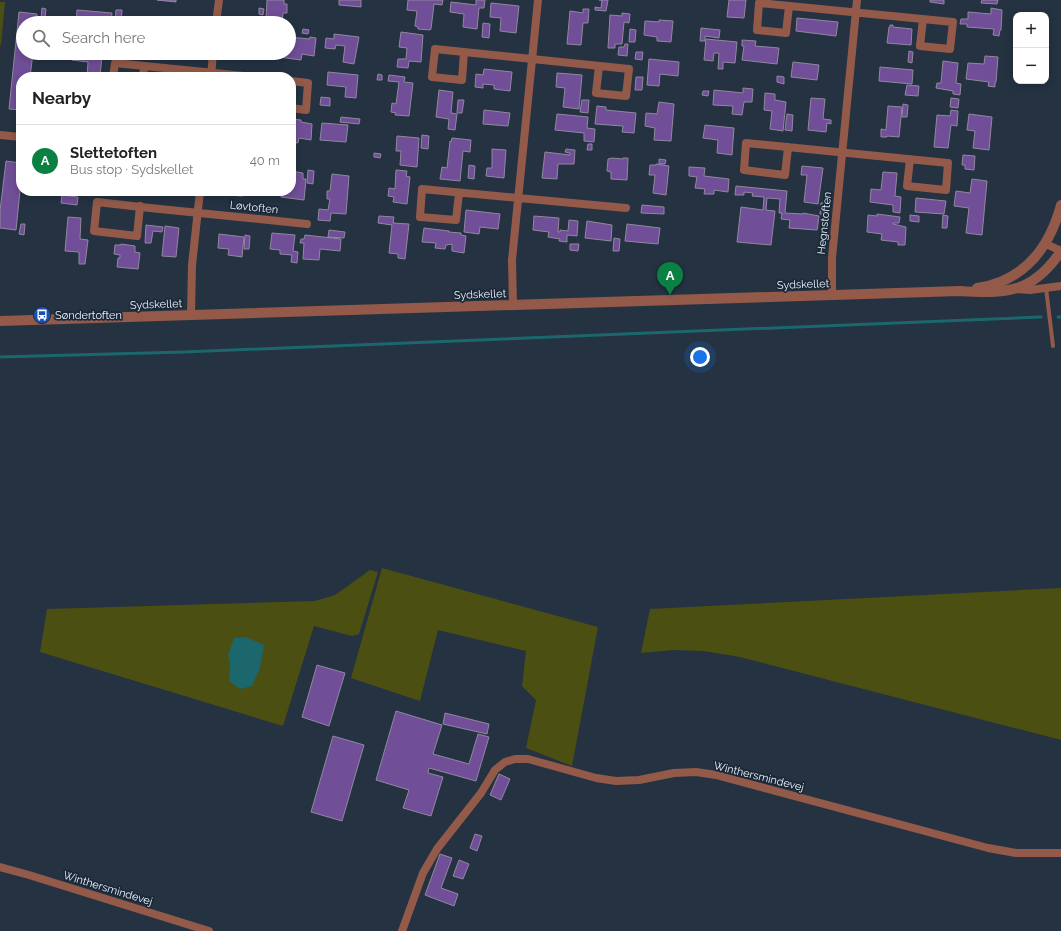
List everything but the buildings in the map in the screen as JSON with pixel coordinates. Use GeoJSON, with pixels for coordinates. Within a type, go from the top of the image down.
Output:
{"type":"FeatureCollection","features":[{"type":"Feature","properties":{"kind":"street"},"geometry":{"type":"LineString","coordinates":[[217,16],[219,0]]}},
{"type":"Feature","properties":{"kind":"street"},"geometry":{"type":"LineString","coordinates":[[513,305],[512,260],[538,0]]}},
{"type":"Feature","properties":{"kind":"street","name":"Hegnstoften"},"geometry":{"type":"LineString","coordinates":[[832,295],[832,258],[857,0]]}},
{"type":"Feature","properties":{"kind":"street"},"geometry":{"type":"LineString","coordinates":[[789,6],[786,33],[757,30],[759,3],[923,19],[953,22],[950,49],[920,46],[923,19]]}},
{"type":"Feature","properties":{"kind":"street"},"geometry":{"type":"LineString","coordinates":[[464,52],[462,80],[432,77],[435,49],[532,59],[628,69],[626,96],[596,93],[599,66]]}},
{"type":"Feature","properties":{"kind":"street"},"geometry":{"type":"LineString","coordinates":[[211,72],[213,60]]}},
{"type":"Feature","properties":{"kind":"street"},"geometry":{"type":"LineString","coordinates":[[114,72],[115,63],[189,72]]}},
{"type":"Feature","properties":{"kind":"street"},"geometry":{"type":"LineString","coordinates":[[143,72],[144,66]]}},
{"type":"Feature","properties":{"kind":"street"},"geometry":{"type":"LineString","coordinates":[[296,82],[308,83],[306,110],[296,109]]}},
{"type":"Feature","properties":{"kind":"street"},"geometry":{"type":"LineString","coordinates":[[0,135],[16,137]]}},
{"type":"Feature","properties":{"kind":"street"},"geometry":{"type":"LineString","coordinates":[[788,147],[785,175],[744,170],[746,143],[842,152],[910,159],[948,163],[946,190],[908,186],[910,159]]}},
{"type":"Feature","properties":{"kind":"street"},"geometry":{"type":"LineString","coordinates":[[459,193],[456,220],[420,217],[422,189],[626,208]]}},
{"type":"Feature","properties":{"kind":"street"},"geometry":{"type":"LineString","coordinates":[[191,315],[192,265],[200,196]]}},
{"type":"Feature","properties":{"kind":"street","name":"Løvtoften"},"geometry":{"type":"LineString","coordinates":[[140,206],[137,236],[94,231],[97,202],[140,206],[198,212],[307,224]]}},
{"type":"Feature","properties":{"kind":"street"},"geometry":{"type":"LineString","coordinates":[[1046,244],[1052,234],[1061,205]]}},
{"type":"Feature","properties":{"kind":"street","name":"Sydskellet"},"geometry":{"type":"LineString","coordinates":[[960,291],[988,287],[1004,281],[1030,263],[1046,244],[1061,251],[1053,264],[1042,274],[1030,283],[1016,289]]}},
{"type":"Feature","properties":{"kind":"street","name":"Sydskellet"},"geometry":{"type":"LineString","coordinates":[[0,321],[960,291],[987,293],[1016,289],[1030,290],[1061,286]]}},
{"type":"Feature","properties":{"kind":"street","name":"Winthersmindevej"},"geometry":{"type":"LineString","coordinates":[[402,931],[424,873],[438,849],[481,793],[495,770],[505,762],[515,759],[528,759],[596,778],[616,781],[639,780],[674,773],[696,772],[716,775],[988,848],[1016,853],[1061,853]]}},
{"type":"Feature","properties":{"kind":"street","name":"Winthersmindevej"},"geometry":{"type":"LineString","coordinates":[[0,867],[29,874],[208,931]]}},
{"type":"Feature","properties":{"kind":"lane"},"geometry":{"type":"LineString","coordinates":[[1046,288],[1052,346]]}},
{"type":"Feature","properties":{"kind":"shaded area"},"geometry":{"type":"Polygon","coordinates":[[[0,2],[5,2],[1,45],[0,45],[0,2]]]}},
{"type":"Feature","properties":{"kind":"shaded area"},"geometry":{"type":"Polygon","coordinates":[[[382,568],[598,627],[572,766],[526,748],[536,700],[522,686],[526,651],[438,630],[420,701],[351,678],[382,568]]]}},
{"type":"Feature","properties":{"kind":"shaded area"},"geometry":{"type":"Polygon","coordinates":[[[370,570],[378,572],[359,634],[352,636],[314,626],[283,726],[40,652],[47,609],[315,601],[335,595],[370,570]]]}},
{"type":"Feature","properties":{"kind":"shaded area"},"geometry":{"type":"Polygon","coordinates":[[[1061,588],[1061,740],[740,657],[704,651],[674,650],[641,653],[650,609],[1061,588]]]}},
{"type":"Feature","properties":{"kind":"shaded area"},"geometry":{"type":"Polygon","coordinates":[[[246,637],[264,645],[260,668],[252,686],[240,689],[229,681],[230,664],[228,655],[234,638],[246,637]]]}},
{"type":"Feature","properties":{"kind":"waterway"},"geometry":{"type":"LineString","coordinates":[[0,357],[184,352],[1041,317]]}},
{"type":"Feature","properties":{"kind":"place","name":"Slettetoften"},"geometry":{"type":"Point","coordinates":[670,295]}},
{"type":"Feature","properties":{"kind":"place","name":"Søndertoften"},"geometry":{"type":"Point","coordinates":[42,315]}}]}
